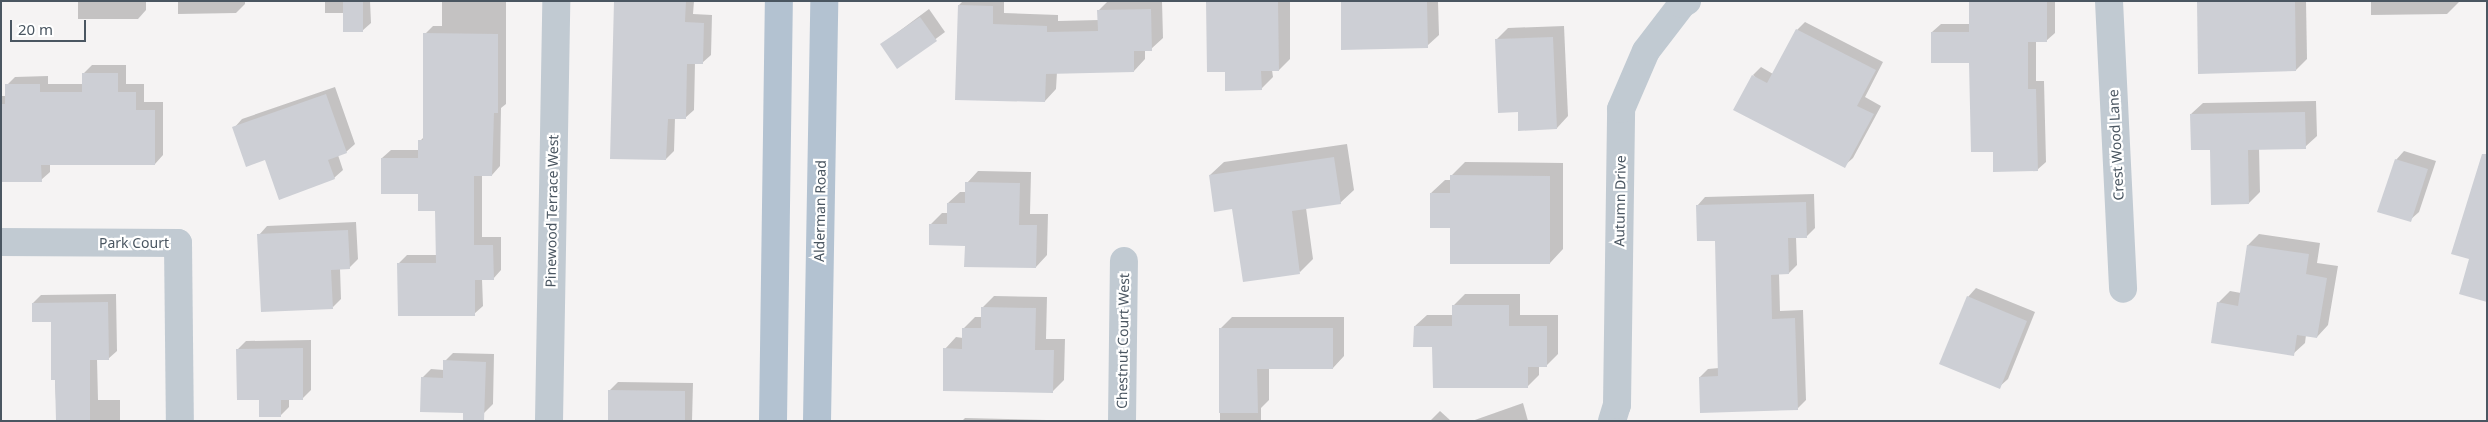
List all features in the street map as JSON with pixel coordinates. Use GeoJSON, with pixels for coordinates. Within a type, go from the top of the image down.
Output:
{"type":"FeatureCollection","features":[{"type":"Feature","properties":{"kind":"main road"},"geometry":{"type":"LineString","coordinates":[[773,421],[779,1]]}},
{"type":"Feature","properties":{"kind":"main road","name":"Alderman Road"},"geometry":{"type":"LineString","coordinates":[[816,421],[824,1]]}},
{"type":"Feature","properties":{"kind":"street","name":"Pinewood Terrace West"},"geometry":{"type":"LineString","coordinates":[[548,421],[556,1]]}},
{"type":"Feature","properties":{"kind":"street","name":"Crest Wood Lane"},"geometry":{"type":"LineString","coordinates":[[2109,1],[2123,289]]}},
{"type":"Feature","properties":{"kind":"street","name":"Autumn Drive"},"geometry":{"type":"LineString","coordinates":[[1612,421],[1617,405],[1621,109],[1646,51],[1682,2]]}},
{"type":"Feature","properties":{"kind":"street","name":"Park Court"},"geometry":{"type":"LineString","coordinates":[[1,242],[178,243],[180,421]]}},
{"type":"Feature","properties":{"kind":"street","name":"Chestnut Court West"},"geometry":{"type":"LineString","coordinates":[[1122,421],[1124,261]]}},
{"type":"Feature","properties":{"kind":"building"},"geometry":{"type":"Polygon","coordinates":[[[343,1],[363,1],[363,32],[343,32],[343,1]]]}},
{"type":"Feature","properties":{"kind":"building"},"geometry":{"type":"Polygon","coordinates":[[[614,1],[686,1],[685,22],[704,23],[703,64],[687,64],[686,119],[668,119],[666,160],[610,159],[614,1]]]}},
{"type":"Feature","properties":{"kind":"building"},"geometry":{"type":"Polygon","coordinates":[[[1206,1],[1278,1],[1279,71],[1261,71],[1262,90],[1225,91],[1225,72],[1207,72],[1206,1]]]}},
{"type":"Feature","properties":{"kind":"building"},"geometry":{"type":"Polygon","coordinates":[[[1341,1],[1427,1],[1428,48],[1341,50],[1341,1]]]}},
{"type":"Feature","properties":{"kind":"building"},"geometry":{"type":"Polygon","coordinates":[[[1969,1],[2047,1],[2047,42],[2028,42],[2028,89],[2036,89],[2038,171],[1993,172],[1993,152],[1971,152],[1969,63],[1931,63],[1931,32],[1969,32],[1969,1]]]}},
{"type":"Feature","properties":{"kind":"building"},"geometry":{"type":"Polygon","coordinates":[[[2197,1],[2295,1],[2296,71],[2198,74],[2197,1]]]}},
{"type":"Feature","properties":{"kind":"building"},"geometry":{"type":"Polygon","coordinates":[[[958,5],[993,6],[993,24],[1047,26],[1047,32],[1098,31],[1097,10],[1151,9],[1152,51],[1134,51],[1134,72],[1046,74],[1045,102],[955,100],[958,5]]]}},
{"type":"Feature","properties":{"kind":"building"},"geometry":{"type":"Polygon","coordinates":[[[920,17],[937,41],[897,69],[880,44],[920,17]]]}},
{"type":"Feature","properties":{"kind":"building"},"geometry":{"type":"Polygon","coordinates":[[[1796,29],[1876,70],[1857,106],[1874,114],[1845,168],[1733,110],[1752,75],[1767,83],[1796,29]]]}},
{"type":"Feature","properties":{"kind":"building"},"geometry":{"type":"Polygon","coordinates":[[[423,33],[498,34],[498,113],[494,113],[492,176],[474,176],[474,245],[493,245],[494,280],[475,280],[475,316],[398,316],[397,263],[436,263],[435,211],[418,211],[418,194],[381,194],[381,158],[418,158],[418,140],[423,140],[423,33]]]}},
{"type":"Feature","properties":{"kind":"building"},"geometry":{"type":"Polygon","coordinates":[[[1553,37],[1557,129],[1518,131],[1518,112],[1498,113],[1495,39],[1553,37]]]}},
{"type":"Feature","properties":{"kind":"building"},"geometry":{"type":"Polygon","coordinates":[[[82,73],[118,73],[118,92],[136,92],[136,110],[155,110],[155,165],[41,165],[42,182],[1,182],[1,104],[5,104],[5,84],[40,84],[40,92],[82,92],[82,73]]]}},
{"type":"Feature","properties":{"kind":"building"},"geometry":{"type":"Polygon","coordinates":[[[326,94],[347,153],[328,160],[335,179],[279,200],[265,160],[246,167],[232,127],[326,94]]]}},
{"type":"Feature","properties":{"kind":"building"},"geometry":{"type":"Polygon","coordinates":[[[2305,112],[2306,149],[2248,150],[2249,204],[2211,205],[2210,150],[2191,150],[2190,114],[2305,112]]]}},
{"type":"Feature","properties":{"kind":"building"},"geometry":{"type":"Polygon","coordinates":[[[2482,154],[2487,154],[2487,302],[2459,294],[2469,259],[2451,254],[2482,154]]]}},
{"type":"Feature","properties":{"kind":"building"},"geometry":{"type":"Polygon","coordinates":[[[1334,157],[1341,204],[1292,211],[1300,274],[1243,282],[1232,209],[1214,212],[1209,175],[1334,157]]]}},
{"type":"Feature","properties":{"kind":"building"},"geometry":{"type":"Polygon","coordinates":[[[2395,159],[2428,169],[2411,222],[2377,212],[2395,159]]]}},
{"type":"Feature","properties":{"kind":"building"},"geometry":{"type":"Polygon","coordinates":[[[1450,175],[1550,176],[1550,264],[1450,264],[1450,228],[1430,228],[1430,193],[1450,193],[1450,175]]]}},
{"type":"Feature","properties":{"kind":"building"},"geometry":{"type":"Polygon","coordinates":[[[965,182],[1020,183],[1019,225],[1037,225],[1036,268],[964,267],[965,246],[929,245],[929,224],[947,224],[947,203],[965,203],[965,182]]]}},
{"type":"Feature","properties":{"kind":"building"},"geometry":{"type":"Polygon","coordinates":[[[1806,202],[1807,238],[1788,238],[1789,274],[1771,275],[1772,319],[1795,318],[1798,410],[1700,413],[1699,377],[1718,376],[1715,241],[1697,241],[1696,205],[1806,202]]]}},
{"type":"Feature","properties":{"kind":"building"},"geometry":{"type":"Polygon","coordinates":[[[348,230],[350,269],[331,270],[333,309],[261,312],[257,234],[348,230]]]}},
{"type":"Feature","properties":{"kind":"building"},"geometry":{"type":"Polygon","coordinates":[[[2247,245],[2309,254],[2306,274],[2327,278],[2317,338],[2297,335],[2294,356],[2211,343],[2217,302],[2238,306],[2247,245]]]}},
{"type":"Feature","properties":{"kind":"building"},"geometry":{"type":"Polygon","coordinates":[[[1967,296],[2027,321],[2000,389],[1939,364],[1967,296]]]}},
{"type":"Feature","properties":{"kind":"building"},"geometry":{"type":"Polygon","coordinates":[[[108,302],[109,360],[90,360],[90,421],[56,421],[55,380],[51,380],[51,322],[32,322],[32,303],[108,302]]]}},
{"type":"Feature","properties":{"kind":"building"},"geometry":{"type":"Polygon","coordinates":[[[1452,305],[1509,305],[1509,326],[1547,326],[1547,367],[1528,367],[1528,388],[1433,388],[1432,347],[1413,347],[1414,326],[1452,326],[1452,305]]]}},
{"type":"Feature","properties":{"kind":"building"},"geometry":{"type":"Polygon","coordinates":[[[981,307],[1036,308],[1035,350],[1054,350],[1053,393],[943,391],[943,348],[962,349],[962,328],[981,328],[981,307]]]}},
{"type":"Feature","properties":{"kind":"building"},"geometry":{"type":"Polygon","coordinates":[[[1219,328],[1333,328],[1333,369],[1257,369],[1258,413],[1219,413],[1219,328]]]}},
{"type":"Feature","properties":{"kind":"building"},"geometry":{"type":"Polygon","coordinates":[[[303,348],[303,400],[281,400],[281,417],[259,417],[259,400],[237,400],[236,349],[303,348]]]}},
{"type":"Feature","properties":{"kind":"building"},"geometry":{"type":"Polygon","coordinates":[[[443,360],[486,362],[484,421],[463,421],[463,413],[420,412],[421,377],[443,378],[443,360]]]}},
{"type":"Feature","properties":{"kind":"building"},"geometry":{"type":"Polygon","coordinates":[[[608,390],[685,391],[685,421],[608,421],[608,390]]]}}]}
